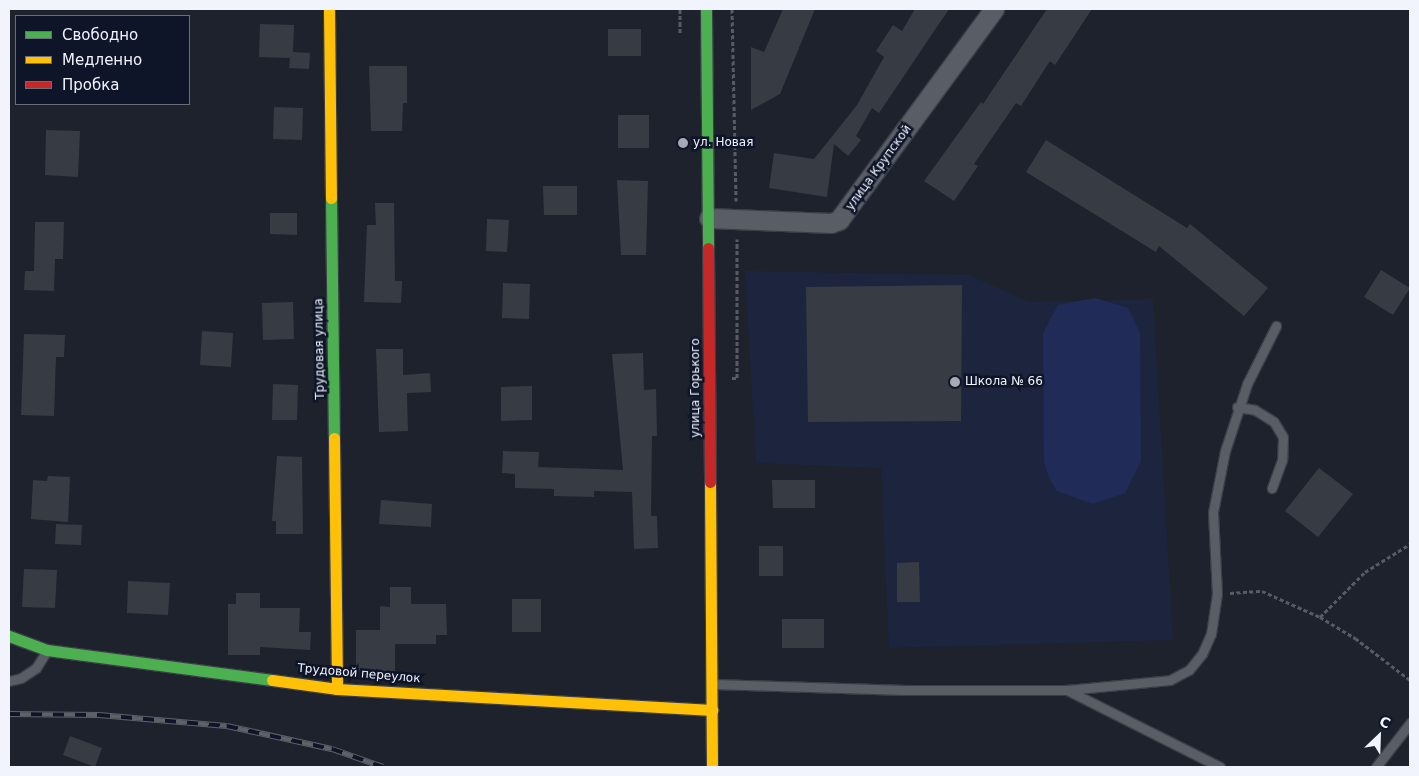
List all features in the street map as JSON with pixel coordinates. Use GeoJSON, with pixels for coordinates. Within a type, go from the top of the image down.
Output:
{"type":"FeatureCollection","features":[{"type":"Feature","properties":{"kind":"street","name":"Трудовая улица"},"geometry":{"type":"LineString","coordinates":[[329,9],[337,689]]}},
{"type":"Feature","properties":{"kind":"street","name":"улица Горького"},"geometry":{"type":"LineString","coordinates":[[706,9],[712,767]]}},
{"type":"Feature","properties":{"kind":"street","name":"улица Крупской"},"geometry":{"type":"LineString","coordinates":[[709,218],[830,223],[839,220],[994,9]]}},
{"type":"Feature","properties":{"kind":"street","name":"Трудовой переулок"},"geometry":{"type":"LineString","coordinates":[[9,636],[47,650],[337,689],[712,710]]}},
{"type":"Feature","properties":{"kind":"lane"},"geometry":{"type":"LineString","coordinates":[[710,684],[906,690],[1067,690],[1170,680],[1189,670],[1202,654],[1211,634],[1217,594],[1213,512],[1237,407],[1276,326]]}},
{"type":"Feature","properties":{"kind":"lane"},"geometry":{"type":"LineString","coordinates":[[1237,407],[1255,410],[1274,422],[1284,437],[1282,460],[1272,488]]}},
{"type":"Feature","properties":{"kind":"lane"},"geometry":{"type":"LineString","coordinates":[[9,680],[21,678],[36,668],[47,650]]}},
{"type":"Feature","properties":{"kind":"lane"},"geometry":{"type":"LineString","coordinates":[[1067,690],[1220,767]]}},
{"type":"Feature","properties":{"kind":"lane"},"geometry":{"type":"LineString","coordinates":[[1376,767],[1410,723]]}},
{"type":"Feature","properties":{"kind":"path"},"geometry":{"type":"LineString","coordinates":[[732,9],[737,378]]}},
{"type":"Feature","properties":{"kind":"path"},"geometry":{"type":"LineString","coordinates":[[1320,617],[1366,572],[1410,544]]}},
{"type":"Feature","properties":{"kind":"path"},"geometry":{"type":"LineString","coordinates":[[1217,594],[1262,591],[1320,617],[1355,638],[1410,680]]}},
{"type":"Feature","properties":{"kind":"shaded area","name":"Школа № 66"},"geometry":{"type":"Polygon","coordinates":[[[745,271],[969,275],[1029,302],[1153,299],[1173,640],[889,648],[881,468],[756,463],[745,271]]]}},
{"type":"Feature","properties":{"kind":"shaded area"},"geometry":{"type":"Polygon","coordinates":[[[1095,298],[1128,308],[1140,333],[1141,461],[1125,493],[1093,504],[1057,491],[1049,478],[1044,461],[1043,333],[1058,305],[1095,298]]]}},
{"type":"Feature","properties":{"kind":"building"},"geometry":{"type":"Polygon","coordinates":[[[783,9],[815,9],[780,94],[751,110],[751,47],[764,52],[783,9]]]}},
{"type":"Feature","properties":{"kind":"building"},"geometry":{"type":"Polygon","coordinates":[[[915,9],[949,9],[879,113],[872,108],[856,136],[861,140],[848,156],[834,144],[827,197],[769,188],[774,153],[814,159],[857,105],[884,57],[876,51],[893,25],[902,31],[915,9]]]}},
{"type":"Feature","properties":{"kind":"building"},"geometry":{"type":"Polygon","coordinates":[[[1047,9],[1092,9],[1055,65],[1050,61],[1021,106],[1016,103],[974,164],[978,166],[954,201],[924,181],[981,102],[983,104],[1047,9]]]}},
{"type":"Feature","properties":{"kind":"building"},"geometry":{"type":"Polygon","coordinates":[[[260,24],[294,25],[293,52],[310,53],[309,69],[289,68],[290,58],[259,57],[260,24]]]}},
{"type":"Feature","properties":{"kind":"building"},"geometry":{"type":"Polygon","coordinates":[[[608,29],[641,29],[641,56],[608,56],[608,29]]]}},
{"type":"Feature","properties":{"kind":"building"},"geometry":{"type":"Polygon","coordinates":[[[369,66],[407,66],[407,103],[403,103],[402,131],[371,131],[369,66]]]}},
{"type":"Feature","properties":{"kind":"building"},"geometry":{"type":"Polygon","coordinates":[[[274,107],[303,108],[302,140],[273,139],[274,107]]]}},
{"type":"Feature","properties":{"kind":"building"},"geometry":{"type":"Polygon","coordinates":[[[618,115],[649,115],[649,148],[618,148],[618,115]]]}},
{"type":"Feature","properties":{"kind":"building"},"geometry":{"type":"Polygon","coordinates":[[[46,130],[80,131],[78,177],[45,175],[46,130]]]}},
{"type":"Feature","properties":{"kind":"building"},"geometry":{"type":"Polygon","coordinates":[[[1046,140],[1187,228],[1190,224],[1268,288],[1244,316],[1159,246],[1156,252],[1026,172],[1046,140]]]}},
{"type":"Feature","properties":{"kind":"building"},"geometry":{"type":"Polygon","coordinates":[[[617,180],[648,181],[646,255],[621,255],[617,180]]]}},
{"type":"Feature","properties":{"kind":"building"},"geometry":{"type":"Polygon","coordinates":[[[543,186],[577,186],[577,215],[544,215],[543,186]]]}},
{"type":"Feature","properties":{"kind":"building"},"geometry":{"type":"Polygon","coordinates":[[[375,203],[394,203],[395,281],[402,281],[401,303],[364,302],[367,225],[376,225],[375,203]]]}},
{"type":"Feature","properties":{"kind":"building"},"geometry":{"type":"Polygon","coordinates":[[[270,213],[297,213],[297,235],[270,234],[270,213]]]}},
{"type":"Feature","properties":{"kind":"building"},"geometry":{"type":"Polygon","coordinates":[[[487,219],[509,220],[507,252],[486,251],[487,219]]]}},
{"type":"Feature","properties":{"kind":"building"},"geometry":{"type":"Polygon","coordinates":[[[35,222],[64,222],[63,259],[55,259],[54,291],[24,290],[25,271],[34,271],[35,222]]]}},
{"type":"Feature","properties":{"kind":"building"},"geometry":{"type":"Polygon","coordinates":[[[1381,270],[1410,288],[1393,315],[1364,297],[1381,270]]]}},
{"type":"Feature","properties":{"kind":"building"},"geometry":{"type":"Polygon","coordinates":[[[503,283],[530,284],[529,319],[502,318],[503,283]]]}},
{"type":"Feature","properties":{"kind":"building"},"geometry":{"type":"Polygon","coordinates":[[[962,285],[961,421],[808,422],[806,287],[962,285]]]}},
{"type":"Feature","properties":{"kind":"building"},"geometry":{"type":"Polygon","coordinates":[[[293,302],[294,339],[263,340],[262,303],[293,302]]]}},
{"type":"Feature","properties":{"kind":"building"},"geometry":{"type":"Polygon","coordinates":[[[202,331],[233,333],[231,367],[200,365],[202,331]]]}},
{"type":"Feature","properties":{"kind":"building"},"geometry":{"type":"Polygon","coordinates":[[[24,334],[65,335],[64,357],[56,357],[54,416],[21,415],[24,334]]]}},
{"type":"Feature","properties":{"kind":"building"},"geometry":{"type":"Polygon","coordinates":[[[376,349],[403,349],[403,375],[430,373],[431,392],[407,393],[408,431],[379,432],[376,349]]]}},
{"type":"Feature","properties":{"kind":"building"},"geometry":{"type":"Polygon","coordinates":[[[643,353],[644,390],[656,389],[657,436],[652,436],[651,516],[657,516],[658,548],[634,549],[632,492],[594,491],[594,497],[554,496],[554,489],[515,488],[515,474],[502,473],[503,451],[539,452],[538,467],[623,470],[612,354],[643,353]]]}},
{"type":"Feature","properties":{"kind":"building"},"geometry":{"type":"Polygon","coordinates":[[[273,384],[298,385],[297,420],[272,420],[273,384]]]}},
{"type":"Feature","properties":{"kind":"building"},"geometry":{"type":"Polygon","coordinates":[[[532,386],[532,420],[501,421],[501,387],[532,386]]]}},
{"type":"Feature","properties":{"kind":"building"},"geometry":{"type":"Polygon","coordinates":[[[277,456],[302,457],[303,534],[276,534],[276,521],[272,521],[277,456]]]}},
{"type":"Feature","properties":{"kind":"building"},"geometry":{"type":"Polygon","coordinates":[[[1319,468],[1353,494],[1318,537],[1285,511],[1319,468]]]}},
{"type":"Feature","properties":{"kind":"building"},"geometry":{"type":"Polygon","coordinates":[[[48,476],[70,477],[68,522],[31,519],[33,480],[47,481],[48,476]]]}},
{"type":"Feature","properties":{"kind":"building"},"geometry":{"type":"Polygon","coordinates":[[[772,480],[815,480],[815,508],[773,508],[772,480]]]}},
{"type":"Feature","properties":{"kind":"building"},"geometry":{"type":"Polygon","coordinates":[[[381,500],[432,504],[431,527],[379,524],[381,500]]]}},
{"type":"Feature","properties":{"kind":"building"},"geometry":{"type":"Polygon","coordinates":[[[56,524],[82,525],[81,545],[55,544],[56,524]]]}},
{"type":"Feature","properties":{"kind":"building"},"geometry":{"type":"Polygon","coordinates":[[[759,546],[783,546],[783,576],[759,576],[759,546]]]}},
{"type":"Feature","properties":{"kind":"building"},"geometry":{"type":"Polygon","coordinates":[[[919,562],[920,602],[897,602],[897,563],[919,562]]]}},
{"type":"Feature","properties":{"kind":"building"},"geometry":{"type":"Polygon","coordinates":[[[24,569],[57,570],[55,608],[22,607],[24,569]]]}},
{"type":"Feature","properties":{"kind":"building"},"geometry":{"type":"Polygon","coordinates":[[[128,581],[170,583],[168,615],[127,613],[128,581]]]}},
{"type":"Feature","properties":{"kind":"building"},"geometry":{"type":"Polygon","coordinates":[[[390,587],[411,587],[411,604],[446,604],[447,635],[436,635],[436,644],[395,644],[395,671],[356,671],[356,630],[380,630],[380,606],[390,607],[390,587]]]}},
{"type":"Feature","properties":{"kind":"building"},"geometry":{"type":"Polygon","coordinates":[[[236,593],[260,593],[260,608],[300,608],[299,632],[311,632],[310,650],[260,647],[260,655],[228,655],[228,604],[236,604],[236,593]]]}},
{"type":"Feature","properties":{"kind":"building"},"geometry":{"type":"Polygon","coordinates":[[[512,599],[541,599],[541,632],[512,632],[512,599]]]}},
{"type":"Feature","properties":{"kind":"building"},"geometry":{"type":"Polygon","coordinates":[[[782,619],[824,619],[824,648],[782,648],[782,619]]]}},
{"type":"Feature","properties":{"kind":"building"},"geometry":{"type":"Polygon","coordinates":[[[70,736],[102,748],[95,767],[63,755],[70,736]]]}},
{"type":"Feature","properties":{"kind":"railway"},"geometry":{"type":"LineString","coordinates":[[9,714],[99,715],[227,726],[332,749],[383,767]]}},
{"type":"Feature","properties":{"kind":"traffic: fast"},"geometry":{"type":"LineString","coordinates":[[706,9],[708,248]]}},
{"type":"Feature","properties":{"kind":"traffic: fast"},"geometry":{"type":"LineString","coordinates":[[331,198],[334,438]]}},
{"type":"Feature","properties":{"kind":"traffic: fast"},"geometry":{"type":"LineString","coordinates":[[9,636],[47,650],[272,680]]}},
{"type":"Feature","properties":{"kind":"traffic: slow"},"geometry":{"type":"LineString","coordinates":[[329,9],[331,198]]}},
{"type":"Feature","properties":{"kind":"traffic: slow"},"geometry":{"type":"LineString","coordinates":[[334,438],[337,689]]}},
{"type":"Feature","properties":{"kind":"traffic: slow"},"geometry":{"type":"LineString","coordinates":[[710,482],[712,767]]}},
{"type":"Feature","properties":{"kind":"traffic: slow"},"geometry":{"type":"LineString","coordinates":[[272,680],[337,689],[712,710]]}},
{"type":"Feature","properties":{"kind":"traffic: jam"},"geometry":{"type":"LineString","coordinates":[[708,248],[710,482]]}},
{"type":"Feature","properties":{"kind":"place","name":"ул. Новая"},"geometry":{"type":"Point","coordinates":[683,143]}},
{"type":"Feature","properties":{"kind":"place","name":"Школа № 66"},"geometry":{"type":"Point","coordinates":[955,382]}}]}
